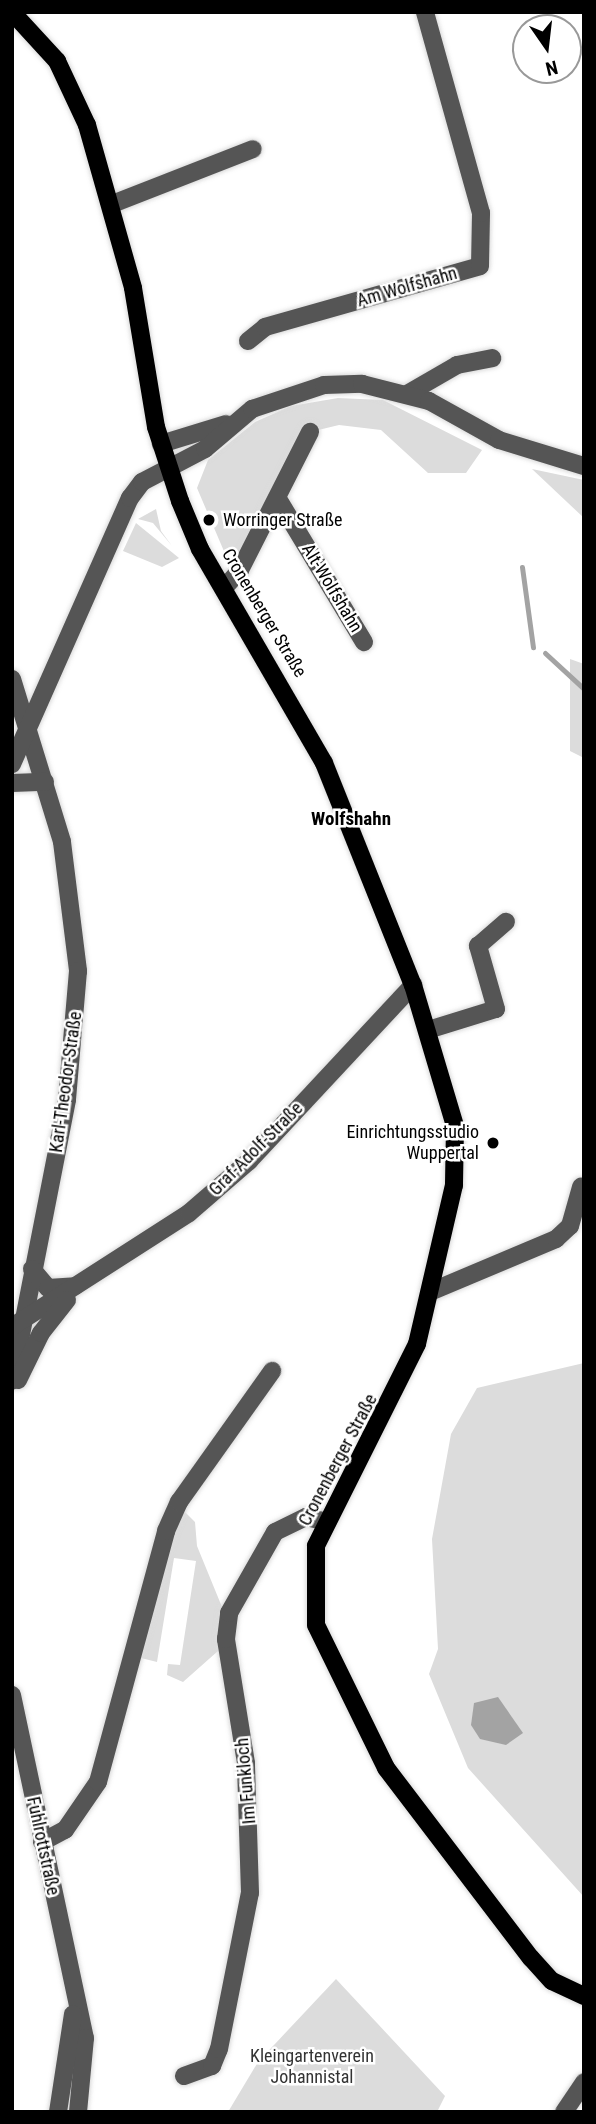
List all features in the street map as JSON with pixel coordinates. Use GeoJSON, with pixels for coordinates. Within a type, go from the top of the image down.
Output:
{"type":"FeatureCollection","features":[{"type":"Feature","properties":{"kind":"main road","name":"Cronenberger Straße"},"geometry":{"type":"LineString","coordinates":[[12,12],[71,85],[112,204],[168,467],[224,588],[314,742],[413,985],[455,1126],[456,1161],[430,1292],[400,1387],[327,1522],[313,1573],[316,1625],[386,1768],[531,1958],[552,1981],[584,1996]]}},
{"type":"Feature","properties":{"kind":"street","name":"Am Wolfshahn"},"geometry":{"type":"LineString","coordinates":[[248,341],[265,327],[480,266],[481,213],[425,12]]}},
{"type":"Feature","properties":{"kind":"street"},"geometry":{"type":"LineString","coordinates":[[112,204],[253,149]]}},
{"type":"Feature","properties":{"kind":"street"},"geometry":{"type":"LineString","coordinates":[[407,394],[457,365],[492,358]]}},
{"type":"Feature","properties":{"kind":"street"},"geometry":{"type":"LineString","coordinates":[[161,444],[233,422],[283,396],[324,385],[407,394],[499,440],[584,466]]}},
{"type":"Feature","properties":{"kind":"street"},"geometry":{"type":"LineString","coordinates":[[12,764],[130,498],[168,467],[205,449],[233,422]]}},
{"type":"Feature","properties":{"kind":"street"},"geometry":{"type":"LineString","coordinates":[[224,588],[278,499],[310,432]]}},
{"type":"Feature","properties":{"kind":"street","name":"Alt-Wolfshahn"},"geometry":{"type":"LineString","coordinates":[[278,499],[364,642]]}},
{"type":"Feature","properties":{"kind":"street","name":"Karl-Theodor-Straße"},"geometry":{"type":"LineString","coordinates":[[12,679],[30,725],[72,894],[78,971],[67,1100],[32,1269],[16,1324]]}},
{"type":"Feature","properties":{"kind":"street"},"geometry":{"type":"LineString","coordinates":[[12,783],[45,782]]}},
{"type":"Feature","properties":{"kind":"street"},"geometry":{"type":"LineString","coordinates":[[428,1030],[496,1009],[478,946],[506,922]]}},
{"type":"Feature","properties":{"kind":"street","name":"Graf-Adolf-Straße"},"geometry":{"type":"LineString","coordinates":[[16,1324],[189,1213],[249,1161],[413,985]]}},
{"type":"Feature","properties":{"kind":"street"},"geometry":{"type":"LineString","coordinates":[[430,1292],[556,1239],[570,1226],[583,1181]]}},
{"type":"Feature","properties":{"kind":"street"},"geometry":{"type":"LineString","coordinates":[[32,1269],[48,1288],[78,1286]]}},
{"type":"Feature","properties":{"kind":"street"},"geometry":{"type":"LineString","coordinates":[[12,1392],[41,1332],[78,1286]]}},
{"type":"Feature","properties":{"kind":"street"},"geometry":{"type":"LineString","coordinates":[[13,1370],[16,1324]]}},
{"type":"Feature","properties":{"kind":"street"},"geometry":{"type":"LineString","coordinates":[[42,1842],[65,1830],[98,1782],[166,1531],[179,1502],[272,1371]]}},
{"type":"Feature","properties":{"kind":"street","name":"Im Funkloch"},"geometry":{"type":"LineString","coordinates":[[184,2076],[212,2066],[219,2049],[249,1904],[249,1804],[226,1639],[229,1613],[275,1532],[306,1517],[327,1522]]}},
{"type":"Feature","properties":{"kind":"street","name":"Fuhlrottstraße"},"geometry":{"type":"LineString","coordinates":[[12,1695],[75,1997],[86,2072],[78,2112]]}},
{"type":"Feature","properties":{"kind":"street","name":"Fuhlrottstraße"},"geometry":{"type":"LineString","coordinates":[[58,2112],[75,1997]]}},
{"type":"Feature","properties":{"kind":"street"},"geometry":{"type":"LineString","coordinates":[[564,2112],[584,2082]]}},
{"type":"Feature","properties":{"kind":"green space"},"geometry":{"type":"Polygon","coordinates":[[[338,398],[383,400],[482,450],[466,473],[428,473],[381,430],[339,425],[310,432],[232,570],[197,488],[208,460],[255,422],[291,406],[338,398]]]}},
{"type":"Feature","properties":{"kind":"green space"},"geometry":{"type":"Polygon","coordinates":[[[532,469],[584,480],[584,518],[532,469]]]}},
{"type":"Feature","properties":{"kind":"green space"},"geometry":{"type":"Polygon","coordinates":[[[156,509],[161,531],[172,546],[153,523],[138,519],[156,509]]]}},
{"type":"Feature","properties":{"kind":"green space"},"geometry":{"type":"Polygon","coordinates":[[[136,523],[179,558],[162,567],[123,551],[136,523]]]}},
{"type":"Feature","properties":{"kind":"green space"},"geometry":{"type":"Polygon","coordinates":[[[570,659],[584,664],[584,758],[570,751],[570,659]]]}},
{"type":"Feature","properties":{"kind":"green space"},"geometry":{"type":"Polygon","coordinates":[[[584,1363],[584,1897],[468,1768],[429,1674],[438,1649],[432,1539],[451,1434],[477,1388],[584,1363]]]}},
{"type":"Feature","properties":{"kind":"green space"},"geometry":{"type":"Polygon","coordinates":[[[182,1509],[195,1522],[197,1546],[222,1607],[218,1651],[183,1682],[167,1675],[168,1664],[180,1665],[196,1561],[174,1558],[157,1662],[137,1657],[182,1509]]]}},
{"type":"Feature","properties":{"kind":"green space","name":"Kleingartenverein Johannistal"},"geometry":{"type":"Polygon","coordinates":[[[336,1979],[445,2096],[437,2112],[228,2112],[258,2062],[336,1979]]]}},
{"type":"Feature","properties":{"kind":"shaded area"},"geometry":{"type":"Polygon","coordinates":[[[498,1697],[523,1733],[506,1745],[480,1739],[471,1725],[474,1703],[498,1697]]]}},
{"type":"Feature","properties":{"kind":"waterway"},"geometry":{"type":"LineString","coordinates":[[522,567],[533,647]]}},
{"type":"Feature","properties":{"kind":"waterway"},"geometry":{"type":"LineString","coordinates":[[545,653],[584,689]]}},
{"type":"Feature","properties":{"kind":"place","name":"Worringer Straße"},"geometry":{"type":"Point","coordinates":[209,520]}},
{"type":"Feature","properties":{"kind":"place","name":"Einrichtungsstudio Wuppertal"},"geometry":{"type":"Point","coordinates":[493,1143]}},
{"type":"Feature","properties":{"kind":"district","name":"Wolfshahn"},"geometry":{"type":"Point","coordinates":[351,819]}}]}
